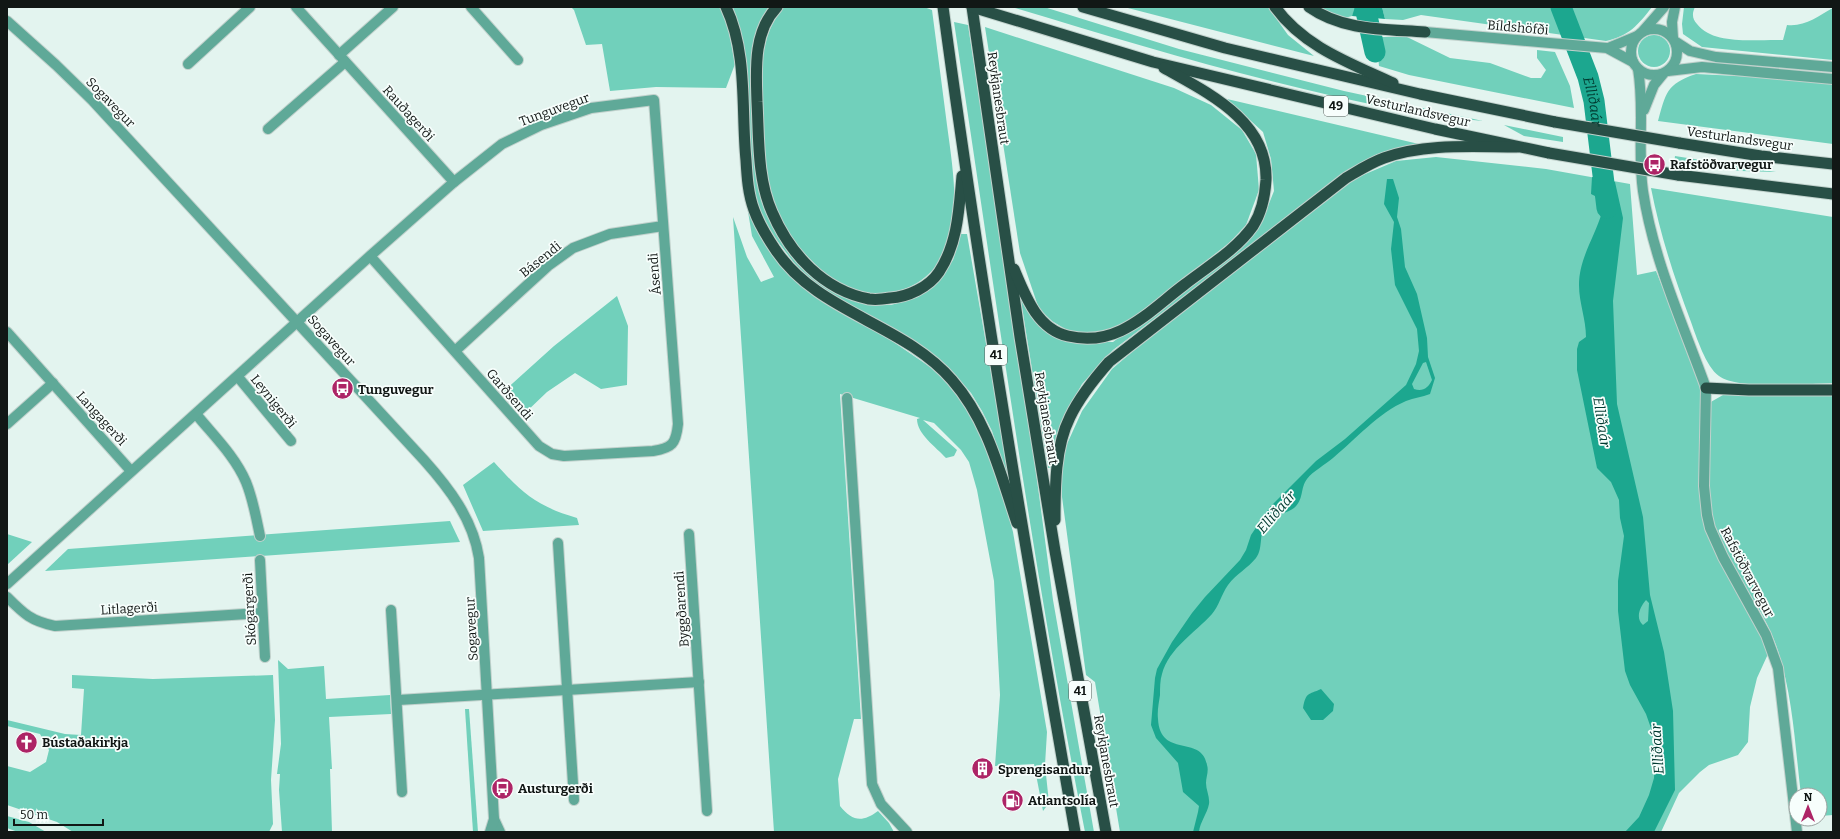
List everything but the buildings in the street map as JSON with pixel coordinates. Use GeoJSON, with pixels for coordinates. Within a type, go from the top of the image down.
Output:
{"type":"FeatureCollection","features":[{"type":"Feature","properties":{"kind":"highway"},"geometry":{"type":"LineString","coordinates":[[726,7],[737,47],[742,79],[747,182],[754,210],[766,234],[789,268],[808,285],[913,347],[952,379],[976,411],[988,437],[1027,551]]}},
{"type":"Feature","properties":{"kind":"highway"},"geometry":{"type":"LineString","coordinates":[[777,7],[771,14],[762,31],[758,49],[757,94],[762,176],[771,211],[781,231],[807,266],[826,282],[845,292],[871,300],[900,297],[920,290],[938,273],[951,250],[957,223],[964,159]]}},
{"type":"Feature","properties":{"kind":"highway","name":"41"},"geometry":{"type":"LineString","coordinates":[[943,7],[964,159],[1027,551],[1075,832]]}},
{"type":"Feature","properties":{"kind":"highway","name":"Vesturlandsvegur"},"geometry":{"type":"LineString","coordinates":[[972,7],[1153,62],[1517,147],[1678,175],[1832,194]]}},
{"type":"Feature","properties":{"kind":"highway","name":"Reykjanesbraut"},"geometry":{"type":"LineString","coordinates":[[972,7],[1007,253],[1054,551],[1106,832]]}},
{"type":"Feature","properties":{"kind":"highway","name":"Vesturlandsvegur"},"geometry":{"type":"LineString","coordinates":[[1083,7],[1225,48],[1420,94],[1555,122],[1761,156],[1833,164]]}},
{"type":"Feature","properties":{"kind":"highway"},"geometry":{"type":"LineString","coordinates":[[1275,7],[1295,30],[1328,54],[1420,94]]}},
{"type":"Feature","properties":{"kind":"highway"},"geometry":{"type":"LineString","coordinates":[[1309,7],[1334,21],[1349,26],[1425,32]]}},
{"type":"Feature","properties":{"kind":"highway"},"geometry":{"type":"LineString","coordinates":[[1007,253],[1024,294],[1039,317],[1057,332],[1067,336],[1089,340],[1112,336],[1141,320],[1232,247],[1253,226],[1262,208],[1266,192],[1264,160],[1258,141],[1246,125],[1226,105],[1153,62]]}},
{"type":"Feature","properties":{"kind":"highway"},"geometry":{"type":"LineString","coordinates":[[1054,551],[1056,485],[1063,437],[1069,418],[1080,399],[1109,362],[1346,178],[1366,166],[1385,158],[1438,147],[1517,147]]}},
{"type":"Feature","properties":{"kind":"highway"},"geometry":{"type":"LineString","coordinates":[[1706,388],[1749,390],[1833,390]]}},
{"type":"Feature","properties":{"kind":"street"},"geometry":{"type":"LineString","coordinates":[[188,64],[250,7]]}},
{"type":"Feature","properties":{"kind":"street","name":"Rauðagerði"},"geometry":{"type":"LineString","coordinates":[[296,7],[454,182]]}},
{"type":"Feature","properties":{"kind":"street"},"geometry":{"type":"LineString","coordinates":[[268,129],[393,7]]}},
{"type":"Feature","properties":{"kind":"street"},"geometry":{"type":"LineString","coordinates":[[471,7],[518,60]]}},
{"type":"Feature","properties":{"kind":"street"},"geometry":{"type":"LineString","coordinates":[[1636,66],[1631,48],[1640,34],[1664,7]]}},
{"type":"Feature","properties":{"kind":"street"},"geometry":{"type":"LineString","coordinates":[[1666,72],[1673,66],[1678,55],[1674,40],[1672,22],[1675,7]]}},
{"type":"Feature","properties":{"kind":"street","name":"Sogavegur"},"geometry":{"type":"LineString","coordinates":[[7,21],[93,101],[441,479],[463,512],[473,535],[479,558],[494,819],[490,832]]}},
{"type":"Feature","properties":{"kind":"street","name":"Bíldshöfði"},"geometry":{"type":"LineString","coordinates":[[1425,32],[1608,48],[1649,29],[1663,30],[1690,51],[1716,57],[1833,67]]}},
{"type":"Feature","properties":{"kind":"street","name":"Bíldshöfði"},"geometry":{"type":"LineString","coordinates":[[1608,48],[1650,75],[1702,67],[1833,79]]}},
{"type":"Feature","properties":{"kind":"street","name":"Rafstöðvarvegur"},"geometry":{"type":"LineString","coordinates":[[1636,66],[1642,97],[1640,160],[1642,188],[1652,233],[1663,271],[1706,388],[1704,486],[1707,514],[1723,557],[1766,635],[1778,668],[1797,832]]}},
{"type":"Feature","properties":{"kind":"street","name":"Rafstöðvarvegur"},"geometry":{"type":"LineString","coordinates":[[1642,115],[1654,85],[1666,72]]}},
{"type":"Feature","properties":{"kind":"street","name":"Tunguvegur"},"geometry":{"type":"LineString","coordinates":[[7,584],[370,256],[454,182],[502,144],[541,125],[591,108],[654,100]]}},
{"type":"Feature","properties":{"kind":"street","name":"Ásendi"},"geometry":{"type":"LineString","coordinates":[[654,100],[678,424],[677,436],[672,445]]}},
{"type":"Feature","properties":{"kind":"street","name":"Básendi"},"geometry":{"type":"LineString","coordinates":[[455,351],[548,266],[573,248],[610,234],[663,226]]}},
{"type":"Feature","properties":{"kind":"street","name":"Garðsendi"},"geometry":{"type":"LineString","coordinates":[[370,256],[539,446],[552,454],[564,456],[652,451],[665,449],[672,445]]}},
{"type":"Feature","properties":{"kind":"street","name":"Langagerði"},"geometry":{"type":"LineString","coordinates":[[7,332],[131,471]]}},
{"type":"Feature","properties":{"kind":"street","name":"Leynigerði"},"geometry":{"type":"LineString","coordinates":[[238,376],[291,441]]}},
{"type":"Feature","properties":{"kind":"street"},"geometry":{"type":"LineString","coordinates":[[7,424],[53,383]]}},
{"type":"Feature","properties":{"kind":"street"},"geometry":{"type":"LineString","coordinates":[[847,398],[872,784],[881,804],[907,832]]}},
{"type":"Feature","properties":{"kind":"street"},"geometry":{"type":"LineString","coordinates":[[196,414],[235,461],[254,504],[260,536]]}},
{"type":"Feature","properties":{"kind":"street","name":"Byggðarendi"},"geometry":{"type":"LineString","coordinates":[[689,534],[707,811]]}},
{"type":"Feature","properties":{"kind":"street"},"geometry":{"type":"LineString","coordinates":[[558,543],[574,800]]}},
{"type":"Feature","properties":{"kind":"street","name":"Skógargerði"},"geometry":{"type":"LineString","coordinates":[[260,560],[265,657]]}},
{"type":"Feature","properties":{"kind":"street","name":"Litlagerði"},"geometry":{"type":"LineString","coordinates":[[7,596],[23,614],[37,622],[55,626],[262,613]]}},
{"type":"Feature","properties":{"kind":"street"},"geometry":{"type":"LineString","coordinates":[[391,610],[398,700],[402,792]]}},
{"type":"Feature","properties":{"kind":"street"},"geometry":{"type":"LineString","coordinates":[[398,700],[699,682]]}},
{"type":"Feature","properties":{"kind":"street","name":"Sogavegur"},"geometry":{"type":"LineString","coordinates":[[494,819],[500,832]]}},
{"type":"Feature","properties":{"kind":"shaded area"},"geometry":{"type":"Polygon","coordinates":[[[571,7],[722,7],[729,32],[735,64],[726,88],[656,87],[610,91],[602,44],[586,45],[574,10],[571,7]]]}},
{"type":"Feature","properties":{"kind":"shaded area"},"geometry":{"type":"Polygon","coordinates":[[[732,7],[770,7],[760,25],[755,147],[785,244],[850,298],[871,305],[891,305],[918,297],[939,280],[953,260],[961,234],[967,234],[1009,476],[1005,472],[992,431],[982,411],[971,393],[956,376],[939,360],[839,301],[807,280],[766,226],[755,197],[750,164],[740,33],[732,7]]]}},
{"type":"Feature","properties":{"kind":"shaded area"},"geometry":{"type":"Polygon","coordinates":[[[784,7],[924,7],[932,10],[953,170],[954,216],[950,237],[943,255],[932,271],[918,282],[902,290],[884,293],[864,292],[838,283],[825,274],[801,250],[784,228],[776,209],[768,179],[764,149],[762,65],[766,40],[770,29],[776,17],[784,7]]]}},
{"type":"Feature","properties":{"kind":"shaded area"},"geometry":{"type":"Polygon","coordinates":[[[1012,7],[1044,7],[1179,49],[1344,91],[1483,121],[1414,113],[1306,90],[1207,64],[1012,7]]]}},
{"type":"Feature","properties":{"kind":"shaded area"},"geometry":{"type":"Polygon","coordinates":[[[1124,7],[1268,7],[1288,35],[1314,56],[1124,7]]]}},
{"type":"Feature","properties":{"kind":"shaded area"},"geometry":{"type":"Polygon","coordinates":[[[1316,7],[1356,8],[1352,16],[1341,19],[1316,7]]]}},
{"type":"Feature","properties":{"kind":"shaded area"},"geometry":{"type":"Polygon","coordinates":[[[1382,7],[1652,7],[1627,33],[1606,41],[1421,15],[1403,20],[1385,19],[1382,7]]]}},
{"type":"Feature","properties":{"kind":"shaded area"},"geometry":{"type":"Polygon","coordinates":[[[1684,7],[1695,7],[1693,11],[1693,18],[1705,31],[1714,36],[1737,40],[1783,40],[1787,25],[1806,23],[1833,8],[1833,60],[1702,47],[1683,34],[1682,24],[1684,7]]]}},
{"type":"Feature","properties":{"kind":"shaded area"},"geometry":{"type":"Polygon","coordinates":[[[954,22],[968,25],[1032,442],[1053,600],[1094,832],[1085,832],[1048,630],[1015,428],[954,22]]]}},
{"type":"Feature","properties":{"kind":"shaded area"},"geometry":{"type":"Polygon","coordinates":[[[985,27],[1174,88],[1211,105],[1242,130],[1256,154],[1259,190],[1246,225],[1229,243],[1123,326],[1100,334],[1070,332],[1052,321],[1039,309],[1020,253],[985,27]]]}},
{"type":"Feature","properties":{"kind":"shaded area"},"geometry":{"type":"Polygon","coordinates":[[[1651,35],[1657,35],[1667,42],[1670,51],[1669,57],[1663,64],[1657,67],[1651,67],[1641,60],[1638,54],[1638,48],[1645,38],[1651,35]]]}},
{"type":"Feature","properties":{"kind":"shaded area"},"geometry":{"type":"Polygon","coordinates":[[[1376,37],[1407,37],[1450,58],[1490,63],[1531,78],[1541,78],[1546,70],[1537,58],[1537,50],[1555,52],[1570,86],[1574,108],[1409,75],[1379,66],[1376,37]]]}},
{"type":"Feature","properties":{"kind":"shaded area"},"geometry":{"type":"Polygon","coordinates":[[[1696,74],[1778,78],[1833,83],[1833,144],[1658,121],[1666,96],[1673,86],[1696,74]]]}},
{"type":"Feature","properties":{"kind":"shaded area"},"geometry":{"type":"Polygon","coordinates":[[[1227,99],[1423,145],[1384,153],[1298,210],[1113,350],[1082,384],[1065,415],[1056,446],[1052,467],[1048,468],[1020,295],[1032,318],[1053,337],[1076,342],[1113,342],[1247,241],[1262,221],[1274,191],[1271,159],[1263,132],[1227,99]]]}},
{"type":"Feature","properties":{"kind":"shaded area"},"geometry":{"type":"Polygon","coordinates":[[[1504,125],[1563,137],[1563,142],[1524,136],[1504,125]]]}},
{"type":"Feature","properties":{"kind":"shaded area"},"geometry":{"type":"Polygon","coordinates":[[[1675,156],[1776,172],[1741,171],[1674,164],[1675,156]]]}},
{"type":"Feature","properties":{"kind":"shaded area"},"geometry":{"type":"Polygon","coordinates":[[[1436,157],[1546,169],[1630,184],[1637,275],[1656,271],[1703,388],[1704,517],[1763,636],[1768,654],[1757,678],[1750,707],[1748,742],[1738,755],[1709,765],[1679,793],[1661,832],[1120,832],[1095,682],[1086,675],[1062,497],[1062,455],[1082,411],[1112,369],[1146,340],[1356,178],[1396,161],[1436,157]]]}},
{"type":"Feature","properties":{"kind":"shaded area"},"geometry":{"type":"Polygon","coordinates":[[[744,187],[750,209],[822,300],[892,341],[936,371],[961,398],[981,431],[996,470],[1013,532],[1047,732],[1045,765],[1049,803],[1043,811],[1034,764],[995,766],[1000,695],[994,581],[977,490],[969,462],[961,450],[934,423],[923,420],[957,450],[954,456],[946,458],[928,440],[918,425],[917,419],[920,418],[840,394],[861,719],[854,719],[838,779],[840,806],[849,815],[858,819],[872,815],[878,811],[889,823],[894,832],[774,832],[733,217],[747,257],[761,282],[774,277],[752,236],[744,187]]]}},
{"type":"Feature","properties":{"kind":"shaded area"},"geometry":{"type":"Polygon","coordinates":[[[1651,188],[1833,217],[1833,383],[1756,385],[1728,380],[1714,372],[1702,351],[1679,289],[1663,239],[1651,188]]]}},
{"type":"Feature","properties":{"kind":"shaded area"},"geometry":{"type":"Polygon","coordinates":[[[617,296],[628,326],[627,385],[601,389],[575,373],[547,392],[524,414],[504,391],[554,346],[617,296]]]}},
{"type":"Feature","properties":{"kind":"shaded area"},"geometry":{"type":"Polygon","coordinates":[[[1723,395],[1833,396],[1833,815],[1828,815],[1828,787],[1800,787],[1790,701],[1782,663],[1771,631],[1726,554],[1714,525],[1708,473],[1709,403],[1723,395]]]}},
{"type":"Feature","properties":{"kind":"shaded area"},"geometry":{"type":"Polygon","coordinates":[[[494,462],[513,482],[531,497],[551,509],[577,518],[579,525],[483,531],[463,485],[494,462]]]}},
{"type":"Feature","properties":{"kind":"shaded area"},"geometry":{"type":"Polygon","coordinates":[[[450,521],[460,542],[45,571],[68,549],[450,521]]]}},
{"type":"Feature","properties":{"kind":"shaded area"},"geometry":{"type":"Polygon","coordinates":[[[7,534],[32,542],[7,565],[7,534]]]}},
{"type":"Feature","properties":{"kind":"shaded area"},"geometry":{"type":"Polygon","coordinates":[[[278,660],[288,669],[324,666],[326,699],[390,695],[391,714],[329,717],[332,769],[330,769],[332,832],[282,832],[279,790],[280,774],[277,774],[281,744],[278,660]]]}},
{"type":"Feature","properties":{"kind":"shaded area"},"geometry":{"type":"Polygon","coordinates":[[[72,675],[153,679],[273,675],[275,720],[271,780],[273,824],[269,832],[73,832],[57,822],[7,805],[7,766],[30,772],[46,762],[49,750],[40,734],[7,726],[7,720],[65,734],[81,735],[84,689],[72,688],[72,675]]]}},
{"type":"Feature","properties":{"kind":"shaded area"},"geometry":{"type":"Polygon","coordinates":[[[465,709],[469,709],[478,832],[473,832],[465,709]]]}},
{"type":"Feature","properties":{"kind":"shaded area"},"geometry":{"type":"Polygon","coordinates":[[[7,816],[29,822],[46,832],[18,832],[7,828],[7,816]]]}},
{"type":"Feature","properties":{"kind":"water"},"geometry":{"type":"Polygon","coordinates":[[[1355,7],[1382,7],[1385,19],[1352,16],[1355,7]]]}},
{"type":"Feature","properties":{"kind":"water"},"geometry":{"type":"Polygon","coordinates":[[[1592,177],[1615,182],[1623,218],[1613,301],[1617,404],[1643,517],[1650,595],[1664,652],[1673,711],[1675,790],[1654,832],[1625,832],[1639,817],[1649,795],[1654,778],[1655,756],[1652,731],[1646,714],[1630,685],[1625,671],[1618,611],[1618,581],[1624,536],[1620,518],[1619,500],[1611,482],[1597,468],[1577,370],[1577,349],[1579,342],[1586,337],[1579,292],[1580,275],[1584,257],[1602,212],[1597,197],[1591,194],[1592,177]],[[1646,600],[1639,612],[1639,619],[1643,625],[1648,621],[1649,603],[1646,600]]]}},
{"type":"Feature","properties":{"kind":"water"},"geometry":{"type":"Polygon","coordinates":[[[1387,179],[1393,179],[1399,198],[1397,217],[1401,229],[1405,267],[1417,294],[1427,338],[1428,357],[1435,378],[1430,394],[1406,401],[1386,412],[1377,419],[1307,479],[1303,486],[1301,498],[1294,508],[1267,521],[1264,525],[1260,549],[1256,558],[1231,581],[1212,614],[1183,641],[1170,656],[1165,665],[1161,679],[1158,710],[1160,731],[1166,739],[1173,743],[1198,750],[1204,756],[1208,767],[1206,783],[1209,804],[1199,832],[1193,832],[1199,806],[1183,792],[1178,763],[1156,738],[1151,725],[1157,669],[1172,642],[1192,613],[1240,560],[1246,550],[1251,535],[1270,507],[1316,461],[1345,439],[1406,385],[1416,364],[1419,351],[1417,329],[1395,285],[1391,249],[1394,222],[1384,204],[1387,179]],[[1426,362],[1423,363],[1412,384],[1414,389],[1423,390],[1432,380],[1426,362]]]}},
{"type":"Feature","properties":{"kind":"water"},"geometry":{"type":"Polygon","coordinates":[[[1321,689],[1334,704],[1333,711],[1323,720],[1311,720],[1303,708],[1305,699],[1310,693],[1321,689]]]}},
{"type":"Feature","properties":{"kind":"waterway","name":"Elliðaár"},"geometry":{"type":"LineString","coordinates":[[1365,7],[1375,52]]}},
{"type":"Feature","properties":{"kind":"waterway","name":"Elliðaár"},"geometry":{"type":"LineString","coordinates":[[1561,7],[1588,77],[1594,101],[1607,208]]}},
{"type":"Feature","properties":{"kind":"place","name":"Rafstöðvarvegur"},"geometry":{"type":"Point","coordinates":[1654,164]}},
{"type":"Feature","properties":{"kind":"place","name":"Tunguvegur"},"geometry":{"type":"Point","coordinates":[343,389]}},
{"type":"Feature","properties":{"kind":"place","name":"Bústaðakirkja"},"geometry":{"type":"Point","coordinates":[26,742]}},
{"type":"Feature","properties":{"kind":"place","name":"Sprengisandur"},"geometry":{"type":"Point","coordinates":[982,769]}},
{"type":"Feature","properties":{"kind":"place","name":"Austurgerði"},"geometry":{"type":"Point","coordinates":[503,788]}},
{"type":"Feature","properties":{"kind":"place","name":"Atlantsolía"},"geometry":{"type":"Point","coordinates":[1013,800]}}]}
